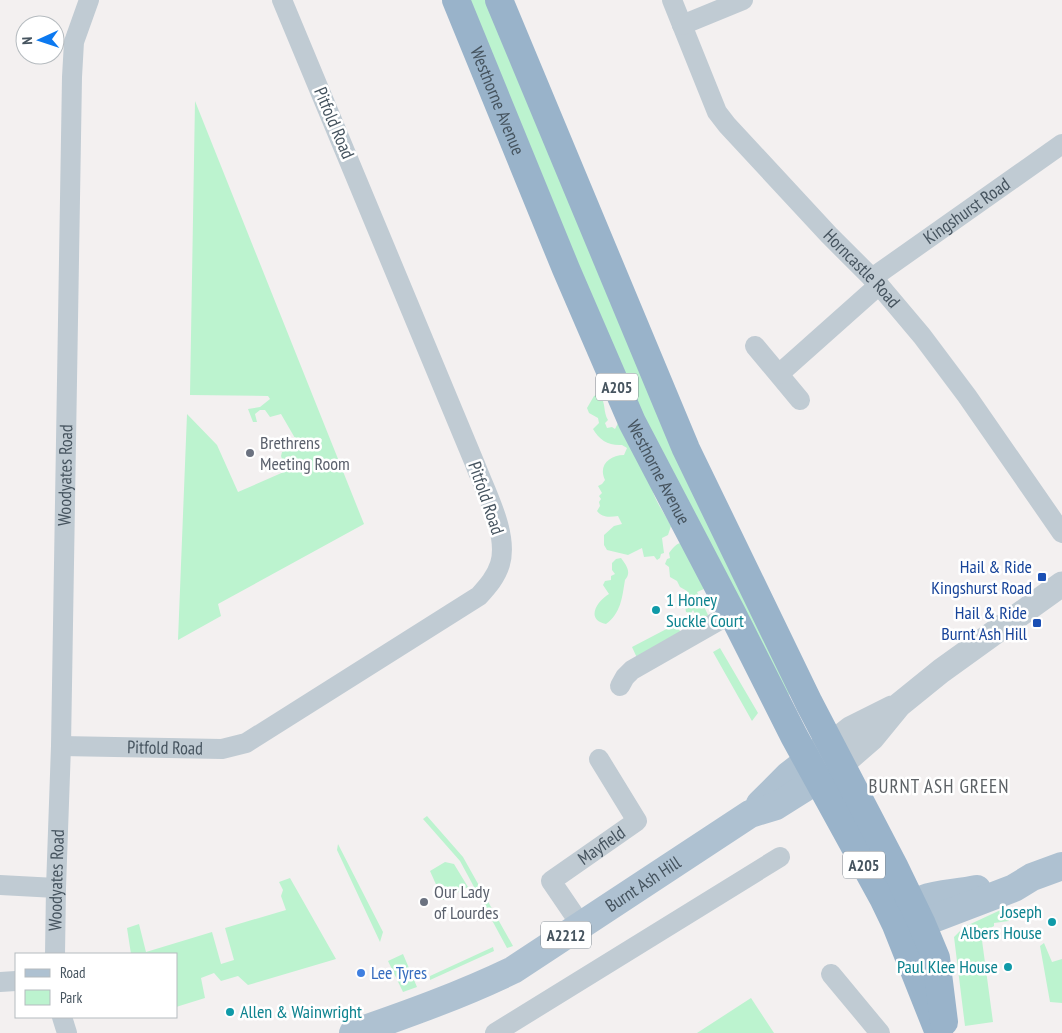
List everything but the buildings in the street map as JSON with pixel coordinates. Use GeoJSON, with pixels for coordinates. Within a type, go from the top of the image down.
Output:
{"type":"FeatureCollection","features":[{"type":"Feature","properties":{"kind":"highway","name":"Westhorne Avenue"},"geometry":{"type":"LineString","coordinates":[[456,0],[562,260],[632,422],[813,771],[883,898],[906,919]]}},
{"type":"Feature","properties":{"kind":"highway","name":"Westhorne Avenue"},"geometry":{"type":"LineString","coordinates":[[499,0],[686,449],[809,703],[836,754],[906,919]]}},
{"type":"Feature","properties":{"kind":"highway","name":"A205"},"geometry":{"type":"LineString","coordinates":[[906,919],[936,958],[945,1033]]}},
{"type":"Feature","properties":{"kind":"highway","name":"A205"},"geometry":{"type":"LineString","coordinates":[[906,919],[939,1033]]}},
{"type":"Feature","properties":{"kind":"main road","name":"Burnt Ash Hill"},"geometry":{"type":"LineString","coordinates":[[353,1033],[401,1025],[513,970],[750,814],[773,790],[813,771],[836,754]]}},
{"type":"Feature","properties":{"kind":"main road"},"geometry":{"type":"LineString","coordinates":[[906,919],[977,903],[1062,866]]}},
{"type":"Feature","properties":{"kind":"main road"},"geometry":{"type":"LineString","coordinates":[[906,919],[928,897],[970,891],[1007,880],[1023,883]]}},
{"type":"Feature","properties":{"kind":"main road"},"geometry":{"type":"LineString","coordinates":[[936,958],[944,932],[957,918],[977,903]]}},
{"type":"Feature","properties":{"kind":"street","name":"Woodyates Road"},"geometry":{"type":"LineString","coordinates":[[55,953],[61,746],[72,77],[74,42],[89,0]]}},
{"type":"Feature","properties":{"kind":"street","name":"Pitfold Road"},"geometry":{"type":"LineString","coordinates":[[61,746],[222,749],[246,743],[479,596],[492,581],[500,562],[502,545],[498,524],[475,464],[282,0]]}},
{"type":"Feature","properties":{"kind":"street","name":"Horncastle Road"},"geometry":{"type":"LineString","coordinates":[[672,0],[717,112],[727,125],[875,282],[922,336],[968,396],[1062,533]]}},
{"type":"Feature","properties":{"kind":"street"},"geometry":{"type":"LineString","coordinates":[[682,26],[743,0]]}},
{"type":"Feature","properties":{"kind":"street","name":"Kingshurst Road"},"geometry":{"type":"LineString","coordinates":[[779,374],[875,282],[1062,144]]}},
{"type":"Feature","properties":{"kind":"street"},"geometry":{"type":"LineString","coordinates":[[755,346],[800,400]]}},
{"type":"Feature","properties":{"kind":"street","name":"Burnt Ash Hill"},"geometry":{"type":"LineString","coordinates":[[836,754],[880,730],[899,705],[941,671],[1062,584]]}},
{"type":"Feature","properties":{"kind":"street"},"geometry":{"type":"LineString","coordinates":[[620,686],[632,670],[732,613]]}},
{"type":"Feature","properties":{"kind":"street","name":"Mayfield"},"geometry":{"type":"LineString","coordinates":[[580,925],[551,881],[637,822],[599,759]]}},
{"type":"Feature","properties":{"kind":"street"},"geometry":{"type":"LineString","coordinates":[[494,1033],[780,857]]}},
{"type":"Feature","properties":{"kind":"street"},"geometry":{"type":"LineString","coordinates":[[0,885],[56,888]]}},
{"type":"Feature","properties":{"kind":"street"},"geometry":{"type":"LineString","coordinates":[[831,974],[880,1033]]}},
{"type":"Feature","properties":{"kind":"street"},"geometry":{"type":"LineString","coordinates":[[0,982],[15,981]]}},
{"type":"Feature","properties":{"kind":"street"},"geometry":{"type":"LineString","coordinates":[[62,1018],[67,1033]]}},
{"type":"Feature","properties":{"kind":"green space"},"geometry":{"type":"Polygon","coordinates":[[[469,0],[486,0],[790,694],[783,697],[647,427],[612,348],[469,0]]]}},
{"type":"Feature","properties":{"kind":"green space"},"geometry":{"type":"Polygon","coordinates":[[[195,101],[364,524],[218,604],[221,616],[178,640],[187,414],[217,445],[238,492],[286,471],[281,456],[282,452],[299,445],[281,414],[270,417],[265,410],[260,410],[255,414],[257,422],[253,422],[248,409],[260,407],[270,399],[268,396],[190,395],[195,101]]]}},
{"type":"Feature","properties":{"kind":"green space"},"geometry":{"type":"Polygon","coordinates":[[[600,395],[603,401],[608,420],[605,423],[607,428],[612,427],[615,429],[618,423],[671,526],[668,535],[662,538],[664,553],[657,560],[654,556],[644,557],[642,548],[628,555],[607,550],[604,545],[604,535],[614,526],[622,524],[618,516],[604,516],[597,511],[601,499],[599,496],[602,493],[598,486],[605,480],[603,470],[606,462],[614,457],[624,455],[627,448],[622,445],[605,442],[593,429],[599,423],[598,418],[589,413],[587,408],[594,396],[600,395]]]}},
{"type":"Feature","properties":{"kind":"green space"},"geometry":{"type":"Polygon","coordinates":[[[684,542],[704,589],[697,592],[708,615],[700,622],[693,610],[691,613],[686,612],[684,599],[687,591],[670,577],[669,567],[665,564],[667,559],[670,558],[669,553],[674,547],[684,542]]]}},
{"type":"Feature","properties":{"kind":"green space"},"geometry":{"type":"Polygon","coordinates":[[[621,558],[628,569],[628,574],[618,610],[606,624],[596,619],[595,610],[609,594],[603,585],[605,581],[611,580],[611,576],[615,574],[612,570],[612,563],[616,559],[621,558]]]}},
{"type":"Feature","properties":{"kind":"green space"},"geometry":{"type":"Polygon","coordinates":[[[676,624],[681,633],[638,660],[632,647],[676,624]]]}},
{"type":"Feature","properties":{"kind":"green space"},"geometry":{"type":"Polygon","coordinates":[[[720,648],[758,713],[752,721],[713,652],[720,648]]]}},
{"type":"Feature","properties":{"kind":"green space"},"geometry":{"type":"Polygon","coordinates":[[[427,816],[463,857],[513,946],[507,948],[460,861],[423,819],[427,816]]]}},
{"type":"Feature","properties":{"kind":"green space"},"geometry":{"type":"Polygon","coordinates":[[[338,844],[383,932],[380,942],[337,850],[338,844]]]}},
{"type":"Feature","properties":{"kind":"green space"},"geometry":{"type":"Polygon","coordinates":[[[445,862],[454,864],[468,887],[443,900],[430,871],[445,862]]]}},
{"type":"Feature","properties":{"kind":"green space"},"geometry":{"type":"Polygon","coordinates":[[[290,878],[336,959],[248,985],[238,976],[221,981],[214,973],[201,978],[205,998],[178,1006],[178,953],[131,953],[127,928],[139,924],[146,952],[212,932],[221,964],[234,960],[225,928],[286,910],[281,896],[283,890],[279,882],[290,878]]]}},
{"type":"Feature","properties":{"kind":"green space"},"geometry":{"type":"Polygon","coordinates":[[[1007,907],[1009,921],[994,923],[994,926],[981,933],[993,1022],[965,1026],[954,937],[964,927],[1007,907]]]}},
{"type":"Feature","properties":{"kind":"green space"},"geometry":{"type":"Polygon","coordinates":[[[1044,943],[1052,962],[1062,959],[1062,1003],[1050,1002],[1040,946],[1044,943]]]}},
{"type":"Feature","properties":{"kind":"green space"},"geometry":{"type":"Polygon","coordinates":[[[493,947],[494,951],[430,980],[430,976],[493,947]]]}},
{"type":"Feature","properties":{"kind":"green space"},"geometry":{"type":"Polygon","coordinates":[[[403,954],[417,987],[403,992],[388,961],[403,954]]]}},
{"type":"Feature","properties":{"kind":"green space"},"geometry":{"type":"Polygon","coordinates":[[[751,998],[774,1033],[697,1033],[751,998]]]}},
{"type":"Feature","properties":{"kind":"place","name":"Brethrens Meeting Room"},"geometry":{"type":"Point","coordinates":[250,453]}},
{"type":"Feature","properties":{"kind":"place","name":"Hail & Ride Kingshurst Road"},"geometry":{"type":"Point","coordinates":[1042,577]}},
{"type":"Feature","properties":{"kind":"place","name":"1 Honey Suckle Court"},"geometry":{"type":"Point","coordinates":[656,610]}},
{"type":"Feature","properties":{"kind":"place","name":"Hail & Ride Burnt Ash Hill"},"geometry":{"type":"Point","coordinates":[1037,623]}},
{"type":"Feature","properties":{"kind":"place","name":"Our Lady of Lourdes"},"geometry":{"type":"Point","coordinates":[424,902]}},
{"type":"Feature","properties":{"kind":"place","name":"Joseph Albers House"},"geometry":{"type":"Point","coordinates":[1052,922]}},
{"type":"Feature","properties":{"kind":"place","name":"Paul Klee House"},"geometry":{"type":"Point","coordinates":[1008,967]}},
{"type":"Feature","properties":{"kind":"place","name":"Lee Tyres"},"geometry":{"type":"Point","coordinates":[361,973]}},
{"type":"Feature","properties":{"kind":"place","name":"Allen & Wainwright"},"geometry":{"type":"Point","coordinates":[230,1012]}},
{"type":"Feature","properties":{"kind":"district","name":"BURNT ASH GREEN"},"geometry":{"type":"Point","coordinates":[939,786]}}]}
